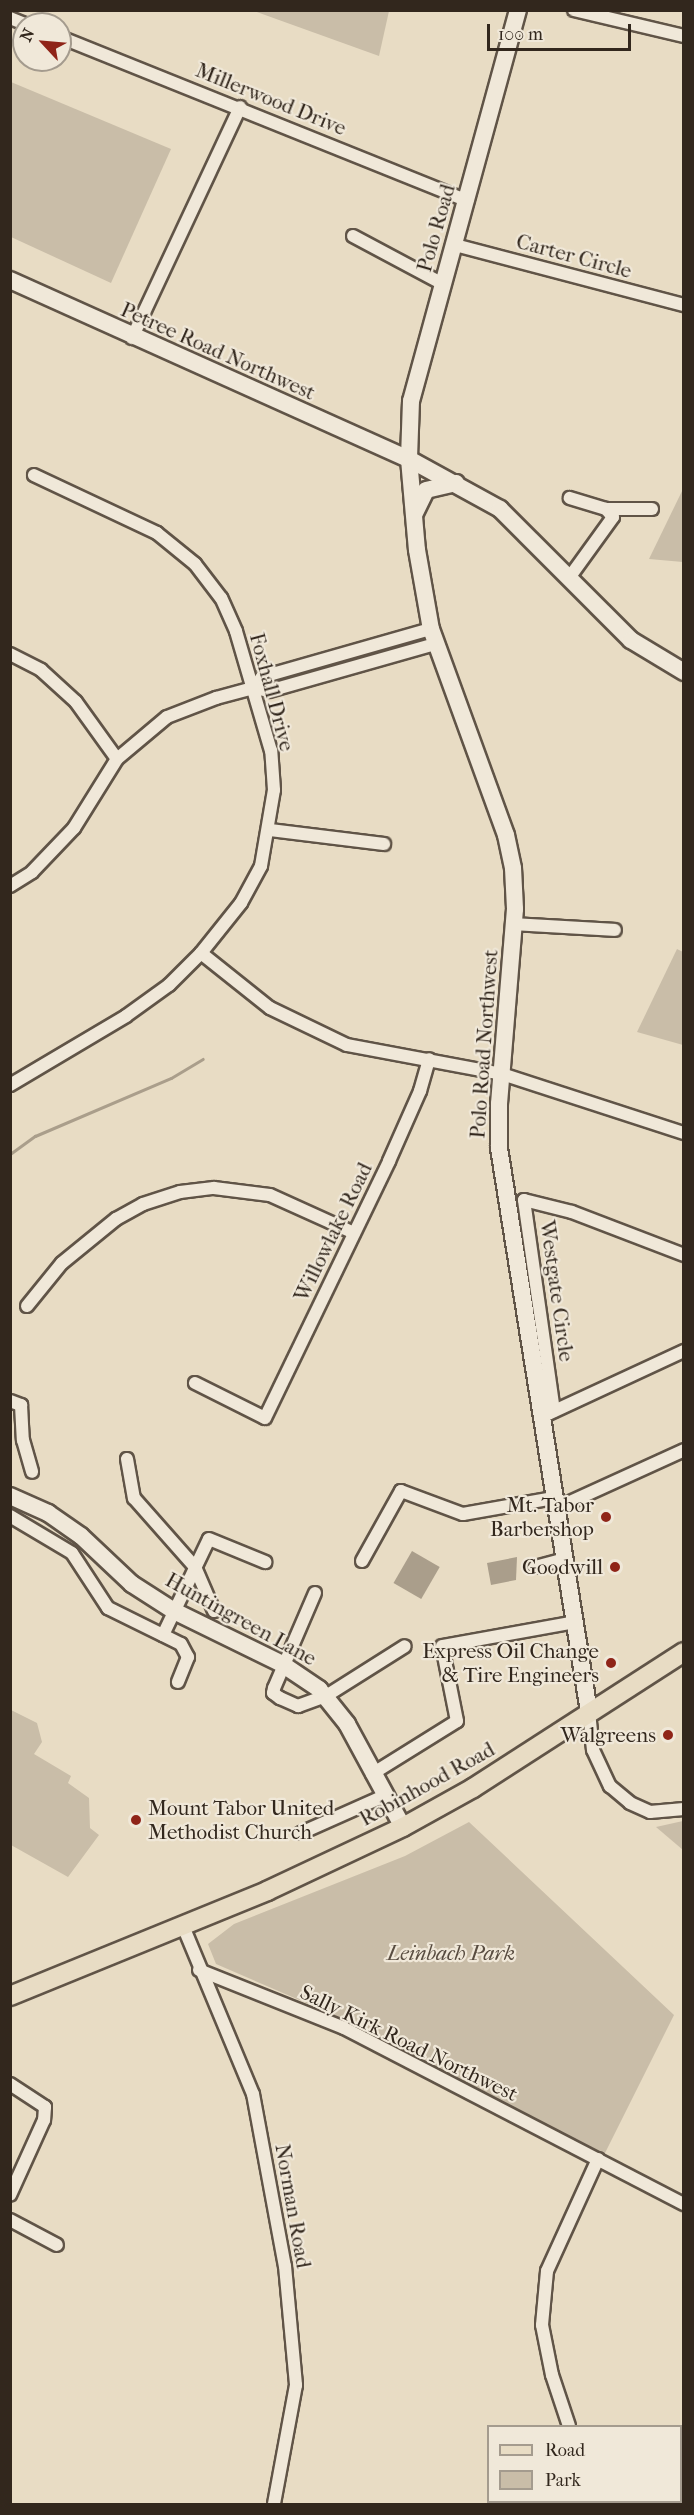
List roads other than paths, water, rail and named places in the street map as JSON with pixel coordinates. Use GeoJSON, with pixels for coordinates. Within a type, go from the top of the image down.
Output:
{"type":"FeatureCollection","features":[{"type":"Feature","properties":{"kind":"main road","name":"Robinhood Road"},"geometry":{"type":"LineString","coordinates":[[10,1996],[183,1926],[403,1827],[473,1788],[684,1652]]}},
{"type":"Feature","properties":{"kind":"street","name":"Polo Road"},"geometry":{"type":"LineString","coordinates":[[409,459],[411,400],[518,10]]}},
{"type":"Feature","properties":{"kind":"street"},"geometry":{"type":"LineString","coordinates":[[574,10],[684,36]]}},
{"type":"Feature","properties":{"kind":"street","name":"Millerwood Drive"},"geometry":{"type":"LineString","coordinates":[[72,42],[240,107],[467,201]]}},
{"type":"Feature","properties":{"kind":"street"},"geometry":{"type":"LineString","coordinates":[[132,338],[240,107]]}},
{"type":"Feature","properties":{"kind":"street"},"geometry":{"type":"LineString","coordinates":[[353,236],[443,284]]}},
{"type":"Feature","properties":{"kind":"street","name":"Carter Circle"},"geometry":{"type":"LineString","coordinates":[[455,245],[684,305]]}},
{"type":"Feature","properties":{"kind":"street","name":"Petree Road Northwest"},"geometry":{"type":"LineString","coordinates":[[10,280],[132,338],[409,459],[500,508],[631,640],[684,672]]}},
{"type":"Feature","properties":{"kind":"street","name":"Polo Road Northwest"},"geometry":{"type":"LineString","coordinates":[[409,459],[413,517],[433,637],[506,835],[513,868],[514,924],[499,1137],[506,1203],[548,1414],[555,1503],[590,1712]]}},
{"type":"Feature","properties":{"kind":"street","name":"Foxhall Drive"},"geometry":{"type":"LineString","coordinates":[[10,1086],[135,1010],[169,985],[201,953],[241,903],[261,866],[270,830],[274,790],[271,751],[254,688],[236,631],[221,597],[195,564],[157,533],[34,475]]}},
{"type":"Feature","properties":{"kind":"street"},"geometry":{"type":"LineString","coordinates":[[413,517],[426,490],[456,483]]}},
{"type":"Feature","properties":{"kind":"street"},"geometry":{"type":"LineString","coordinates":[[570,498],[606,509],[652,510]]}},
{"type":"Feature","properties":{"kind":"street"},"geometry":{"type":"LineString","coordinates":[[569,578],[613,521],[606,509]]}},
{"type":"Feature","properties":{"kind":"street"},"geometry":{"type":"LineString","coordinates":[[10,886],[32,872],[74,828],[117,759],[166,717],[254,688],[262,677],[433,637]]}},
{"type":"Feature","properties":{"kind":"street"},"geometry":{"type":"LineString","coordinates":[[10,654],[41,670],[76,702],[117,759]]}},
{"type":"Feature","properties":{"kind":"street"},"geometry":{"type":"LineString","coordinates":[[270,830],[384,844]]}},
{"type":"Feature","properties":{"kind":"street"},"geometry":{"type":"LineString","coordinates":[[514,924],[615,930]]}},
{"type":"Feature","properties":{"kind":"street"},"geometry":{"type":"LineString","coordinates":[[201,953],[270,1008],[310,1030],[347,1045],[502,1074],[684,1133]]}},
{"type":"Feature","properties":{"kind":"street","name":"Willowlake Road"},"geometry":{"type":"LineString","coordinates":[[195,1383],[265,1418],[420,1091],[429,1059]]}},
{"type":"Feature","properties":{"kind":"street"},"geometry":{"type":"LineString","coordinates":[[27,1306],[62,1263],[116,1219],[143,1204],[180,1192],[214,1188],[270,1195],[354,1233]]}},
{"type":"Feature","properties":{"kind":"street"},"geometry":{"type":"LineString","coordinates":[[506,1203],[524,1200]]}},
{"type":"Feature","properties":{"kind":"street","name":"Westgate Circle"},"geometry":{"type":"LineString","coordinates":[[548,1414],[524,1200],[572,1212],[684,1255]]}},
{"type":"Feature","properties":{"kind":"street"},"geometry":{"type":"LineString","coordinates":[[548,1414],[684,1351]]}},
{"type":"Feature","properties":{"kind":"street"},"geometry":{"type":"LineString","coordinates":[[10,1401],[21,1405],[24,1440],[32,1472]]}},
{"type":"Feature","properties":{"kind":"street"},"geometry":{"type":"LineString","coordinates":[[362,1561],[401,1491],[463,1514],[555,1503],[684,1449]]}},
{"type":"Feature","properties":{"kind":"street"},"geometry":{"type":"LineString","coordinates":[[127,1459],[134,1498],[195,1567],[214,1611]]}},
{"type":"Feature","properties":{"kind":"street","name":"Huntingreen Lane"},"geometry":{"type":"LineString","coordinates":[[10,1496],[48,1513],[81,1536],[132,1584],[174,1611],[282,1664],[326,1696],[346,1724],[403,1827]]}},
{"type":"Feature","properties":{"kind":"street"},"geometry":{"type":"LineString","coordinates":[[10,1516],[72,1553],[108,1608],[163,1635],[186,1650],[187,1666],[178,1682]]}},
{"type":"Feature","properties":{"kind":"street"},"geometry":{"type":"LineString","coordinates":[[163,1635],[209,1539],[265,1562]]}},
{"type":"Feature","properties":{"kind":"street"},"geometry":{"type":"LineString","coordinates":[[535,1567],[565,1559]]}},
{"type":"Feature","properties":{"kind":"street"},"geometry":{"type":"LineString","coordinates":[[315,1593],[282,1664],[273,1693],[298,1706],[326,1696],[405,1646]]}},
{"type":"Feature","properties":{"kind":"street"},"geometry":{"type":"LineString","coordinates":[[372,1774],[457,1721],[442,1646],[576,1622]]}},
{"type":"Feature","properties":{"kind":"street"},"geometry":{"type":"LineString","coordinates":[[590,1712],[593,1750],[610,1786],[630,1803],[650,1812],[684,1809]]}},
{"type":"Feature","properties":{"kind":"street"},"geometry":{"type":"LineString","coordinates":[[301,1833],[384,1796]]}},
{"type":"Feature","properties":{"kind":"street","name":"Norman Road"},"geometry":{"type":"LineString","coordinates":[[183,1926],[199,1970],[252,2094],[285,2266],[296,2385],[274,2505]]}},
{"type":"Feature","properties":{"kind":"street","name":"Sally Kirk Road Northwest"},"geometry":{"type":"LineString","coordinates":[[199,1970],[344,2028],[684,2204]]}},
{"type":"Feature","properties":{"kind":"street"},"geometry":{"type":"LineString","coordinates":[[10,2084],[45,2107],[45,2120],[10,2195]]}},
{"type":"Feature","properties":{"kind":"street"},"geometry":{"type":"LineString","coordinates":[[568,2425],[552,2375],[542,2325],[546,2282],[555,2249],[598,2159]]}},
{"type":"Feature","properties":{"kind":"street"},"geometry":{"type":"LineString","coordinates":[[10,2220],[57,2244]]}},
{"type":"Feature","properties":{"kind":"waterway"},"geometry":{"type":"LineString","coordinates":[[10,1154],[35,1136],[171,1078],[203,1059]]}},
{"type":"Feature","properties":{"kind":"place","name":"Mt. Tabor Barbershop"},"geometry":{"type":"Point","coordinates":[606,1517]}},
{"type":"Feature","properties":{"kind":"place","name":"Goodwill"},"geometry":{"type":"Point","coordinates":[615,1567]}},
{"type":"Feature","properties":{"kind":"place","name":"Express Oil Change & Tire Engineers"},"geometry":{"type":"Point","coordinates":[611,1663]}},
{"type":"Feature","properties":{"kind":"place","name":"Walgreens"},"geometry":{"type":"Point","coordinates":[668,1735]}},
{"type":"Feature","properties":{"kind":"place","name":"Mount Tabor United Methodist Church"},"geometry":{"type":"Point","coordinates":[136,1820]}},
{"type":"Feature","properties":{"kind":"park label","name":"Leinbach Park"},"geometry":{"type":"Point","coordinates":[451,1953]}}]}
